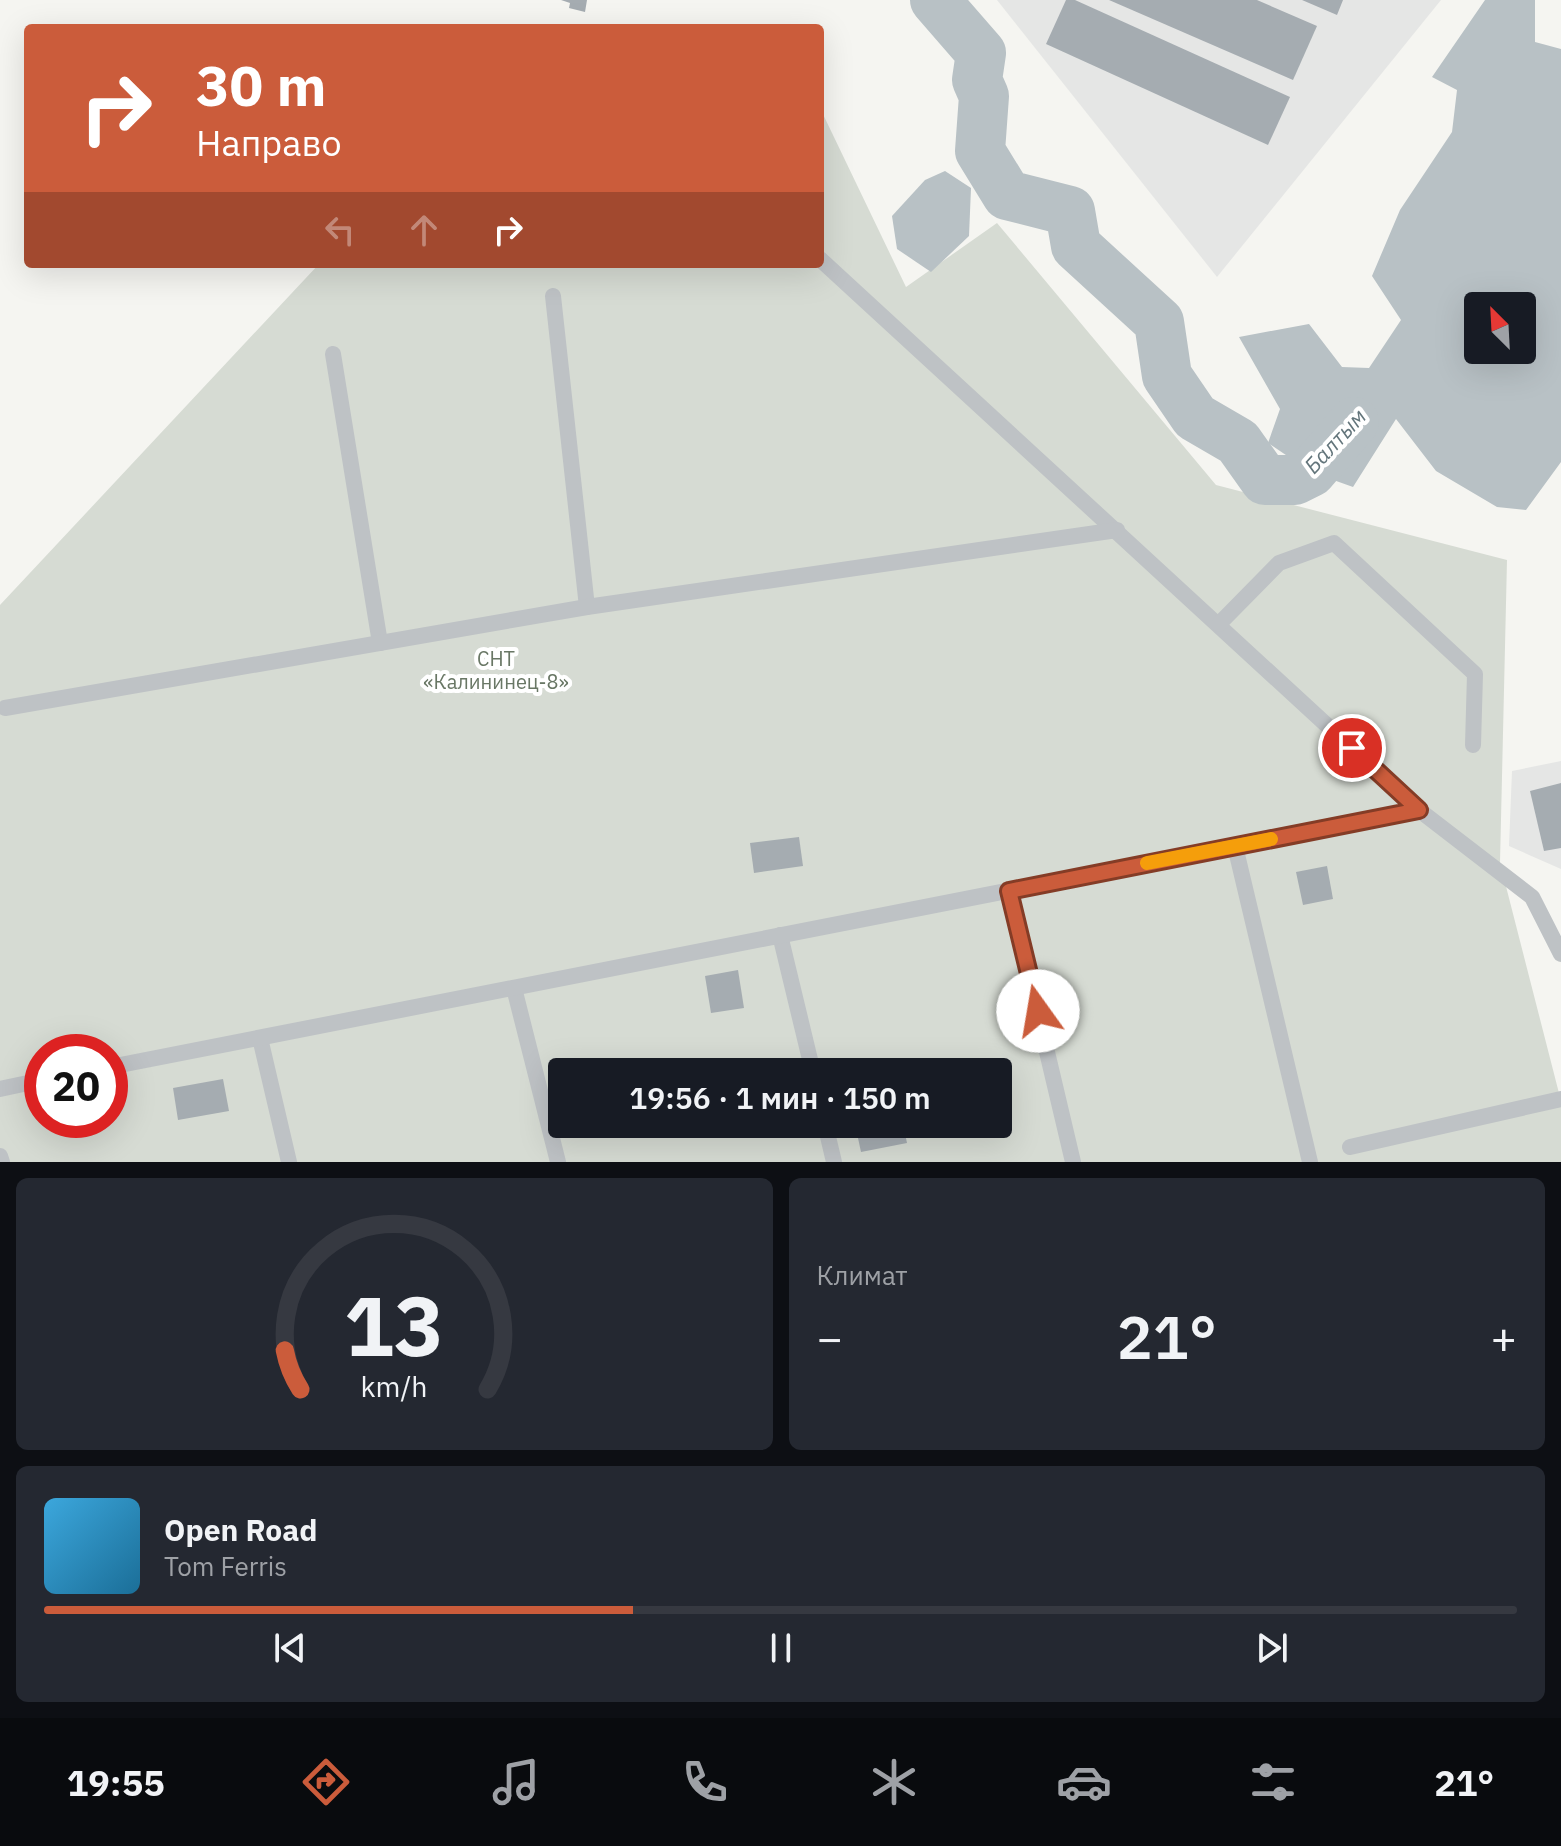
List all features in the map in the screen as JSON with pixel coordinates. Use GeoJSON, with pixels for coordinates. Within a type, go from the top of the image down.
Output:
{"type":"FeatureCollection","features":[{"type":"Feature","properties":{"kind":"lane"},"geometry":{"type":"LineString","coordinates":[[824,263],[1419,810],[1532,897],[1561,954]]}},
{"type":"Feature","properties":{"kind":"lane"},"geometry":{"type":"LineString","coordinates":[[553,296],[587,607]]}},
{"type":"Feature","properties":{"kind":"lane"},"geometry":{"type":"LineString","coordinates":[[333,354],[380,643]]}},
{"type":"Feature","properties":{"kind":"lane"},"geometry":{"type":"LineString","coordinates":[[5,708],[587,607],[1117,530]]}},
{"type":"Feature","properties":{"kind":"lane"},"geometry":{"type":"LineString","coordinates":[[1219,624],[1279,563],[1334,543],[1475,674],[1473,745]]}},
{"type":"Feature","properties":{"kind":"lane"},"geometry":{"type":"LineString","coordinates":[[128,1064],[1419,810]]}},
{"type":"Feature","properties":{"kind":"lane"},"geometry":{"type":"LineString","coordinates":[[1235,846],[1310,1162]]}},
{"type":"Feature","properties":{"kind":"lane"},"geometry":{"type":"LineString","coordinates":[[1009,891],[1073,1162]]}},
{"type":"Feature","properties":{"kind":"lane"},"geometry":{"type":"LineString","coordinates":[[780,935],[810,1058]]}},
{"type":"Feature","properties":{"kind":"lane"},"geometry":{"type":"LineString","coordinates":[[514,988],[558,1162]]}},
{"type":"Feature","properties":{"kind":"lane"},"geometry":{"type":"LineString","coordinates":[[260,1038],[289,1162]]}},
{"type":"Feature","properties":{"kind":"lane"},"geometry":{"type":"LineString","coordinates":[[0,1089],[24,1084]]}},
{"type":"Feature","properties":{"kind":"lane"},"geometry":{"type":"LineString","coordinates":[[1350,1147],[1561,1099]]}},
{"type":"Feature","properties":{"kind":"lane"},"geometry":{"type":"LineString","coordinates":[[828,1138],[834,1162]]}},
{"type":"Feature","properties":{"kind":"lane"},"geometry":{"type":"LineString","coordinates":[[0,1156],[2,1162]]}},
{"type":"Feature","properties":{"kind":"shaded area"},"geometry":{"type":"Polygon","coordinates":[[[997,0],[1441,0],[1217,277],[997,0]]]}},
{"type":"Feature","properties":{"kind":"shaded area"},"geometry":{"type":"Polygon","coordinates":[[[1561,761],[1561,869],[1509,846],[1512,771],[1561,761]]]}},
{"type":"Feature","properties":{"kind":"green space","name":"СНТ «Калининец-8»"},"geometry":{"type":"Polygon","coordinates":[[[824,116],[906,287],[997,223],[1216,485],[1507,560],[1500,863],[1561,1101],[1561,1162],[0,1162],[0,605],[315,268],[824,268],[824,116]]]}},
{"type":"Feature","properties":{"kind":"water"},"geometry":{"type":"Polygon","coordinates":[[[1485,0],[1535,0],[1535,42],[1561,49],[1561,462],[1526,510],[1497,507],[1436,471],[1396,419],[1353,487],[1311,472],[1268,443],[1280,409],[1239,337],[1309,324],[1342,367],[1369,368],[1401,320],[1372,276],[1400,210],[1452,132],[1457,90],[1432,77],[1485,0]]]}},
{"type":"Feature","properties":{"kind":"water"},"geometry":{"type":"Polygon","coordinates":[[[945,171],[971,188],[969,236],[931,272],[897,249],[892,216],[925,180],[945,171]]]}},
{"type":"Feature","properties":{"kind":"building"},"geometry":{"type":"Polygon","coordinates":[[[561,0],[587,0],[585,12],[569,8],[570,3],[561,0]]]}},
{"type":"Feature","properties":{"kind":"building"},"geometry":{"type":"Polygon","coordinates":[[[1066,0],[1075,0],[1290,97],[1268,145],[1046,44],[1066,0]]]}},
{"type":"Feature","properties":{"kind":"building"},"geometry":{"type":"Polygon","coordinates":[[[1109,0],[1257,0],[1317,26],[1293,80],[1109,0]]]}},
{"type":"Feature","properties":{"kind":"building"},"geometry":{"type":"Polygon","coordinates":[[[1302,0],[1343,0],[1337,15],[1302,0]]]}},
{"type":"Feature","properties":{"kind":"building"},"geometry":{"type":"Polygon","coordinates":[[[1561,783],[1561,848],[1544,851],[1530,791],[1561,783]]]}},
{"type":"Feature","properties":{"kind":"building"},"geometry":{"type":"Polygon","coordinates":[[[799,837],[803,866],[754,873],[750,843],[799,837]]]}},
{"type":"Feature","properties":{"kind":"building"},"geometry":{"type":"Polygon","coordinates":[[[1327,866],[1333,899],[1303,905],[1296,872],[1327,866]]]}},
{"type":"Feature","properties":{"kind":"building"},"geometry":{"type":"Polygon","coordinates":[[[738,970],[744,1008],[711,1013],[705,976],[738,970]]]}},
{"type":"Feature","properties":{"kind":"building"},"geometry":{"type":"Polygon","coordinates":[[[223,1079],[229,1111],[178,1120],[173,1088],[223,1079]]]}},
{"type":"Feature","properties":{"kind":"building"},"geometry":{"type":"Polygon","coordinates":[[[858,1138],[906,1138],[907,1143],[861,1152],[858,1138]]]}},
{"type":"Feature","properties":{"kind":"waterway","name":"Балтым"},"geometry":{"type":"LineString","coordinates":[[935,0],[981,53],[977,80],[984,96],[980,151],[1007,195],[1070,211],[1076,246],[1159,322],[1167,376],[1195,417],[1238,442],[1265,480],[1295,480],[1311,472],[1354,422]]}},
{"type":"Feature","properties":{"kind":"slow traffic"},"geometry":{"type":"LineString","coordinates":[[1147,863],[1271,839]]}},
{"type":"Feature","properties":{"kind":"route"},"geometry":{"type":"LineString","coordinates":[[1038,1011],[1009,891],[1419,810],[1352,748]]}}]}
